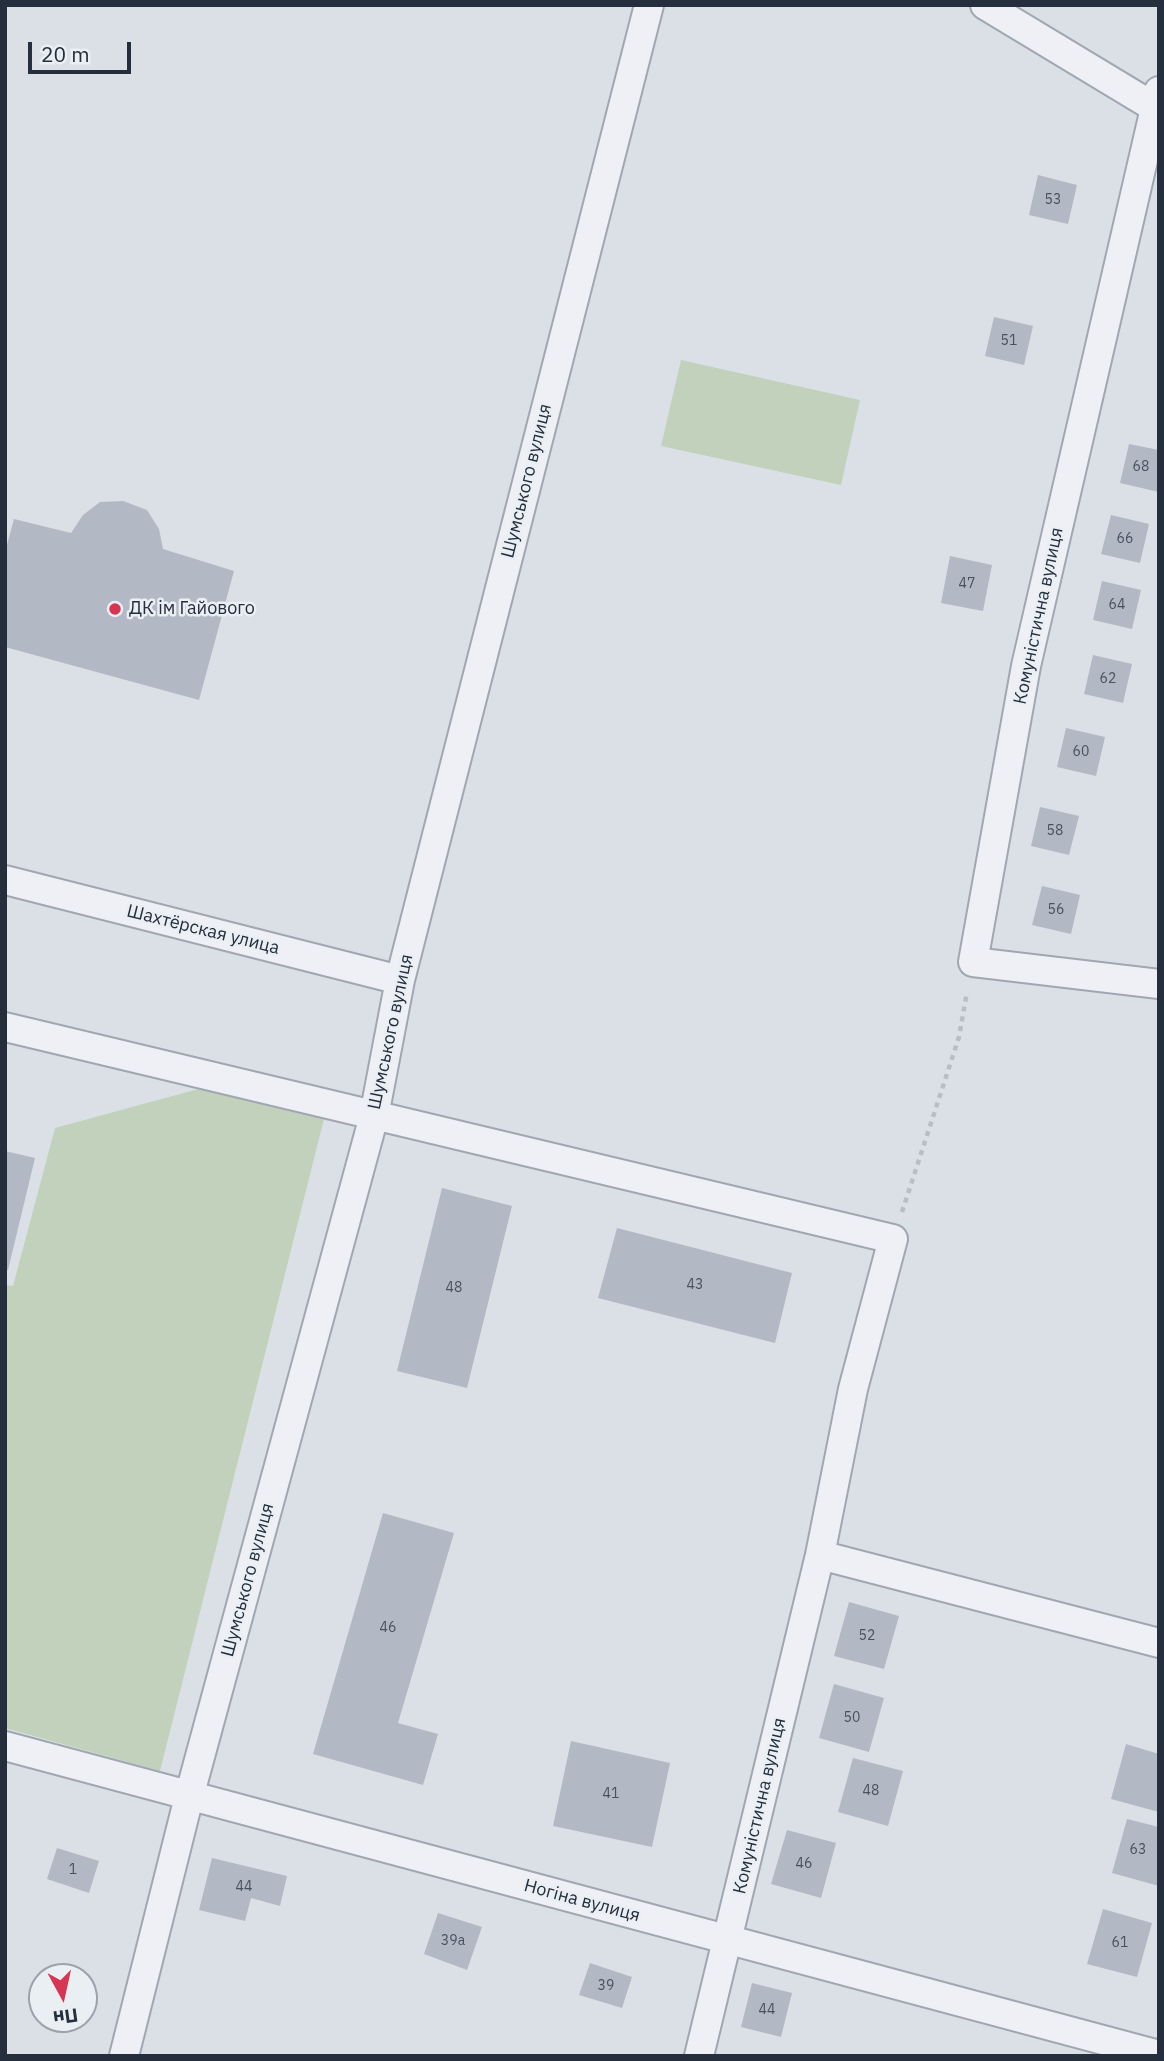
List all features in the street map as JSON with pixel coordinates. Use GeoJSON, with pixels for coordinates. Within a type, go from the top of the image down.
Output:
{"type":"FeatureCollection","features":[{"type":"Feature","properties":{"kind":"street","name":"Шумського вулиця"},"geometry":{"type":"LineString","coordinates":[[124,2056],[189,1797],[374,1116],[400,980],[649,5]]}},
{"type":"Feature","properties":{"kind":"street"},"geometry":{"type":"LineString","coordinates":[[985,5],[1157,104]]}},
{"type":"Feature","properties":{"kind":"street","name":"Комуністична вулиця"},"geometry":{"type":"LineString","coordinates":[[973,962],[1026,666],[1157,104]]}},
{"type":"Feature","properties":{"kind":"street","name":"Шахтёрская улица"},"geometry":{"type":"LineString","coordinates":[[5,880],[400,980]]}},
{"type":"Feature","properties":{"kind":"street"},"geometry":{"type":"LineString","coordinates":[[973,962],[1159,984]]}},
{"type":"Feature","properties":{"kind":"street"},"geometry":{"type":"LineString","coordinates":[[5,1027],[893,1239]]}},
{"type":"Feature","properties":{"kind":"street","name":"Комуністична вулиця"},"geometry":{"type":"LineString","coordinates":[[699,2056],[820,1555],[853,1389],[893,1239]]}},
{"type":"Feature","properties":{"kind":"street"},"geometry":{"type":"LineString","coordinates":[[820,1555],[1159,1643]]}},
{"type":"Feature","properties":{"kind":"street","name":"Ногіна вулиця"},"geometry":{"type":"LineString","coordinates":[[5,1746],[1159,2055]]}},
{"type":"Feature","properties":{"kind":"path"},"geometry":{"type":"LineString","coordinates":[[893,1239],[959,1037],[973,962]]}},
{"type":"Feature","properties":{"kind":"green space"},"geometry":{"type":"Polygon","coordinates":[[[681,360],[860,400],[841,485],[661,446],[681,360]]]}},
{"type":"Feature","properties":{"kind":"green space"},"geometry":{"type":"Polygon","coordinates":[[[213,1085],[324,1119],[160,1771],[5,1728],[5,1285],[13,1286],[55,1128],[213,1085]]]}},
{"type":"Feature","properties":{"kind":"building"},"geometry":{"type":"Polygon","coordinates":[[[1038,175],[1077,185],[1068,224],[1029,215],[1038,175]]]}},
{"type":"Feature","properties":{"kind":"building"},"geometry":{"type":"Polygon","coordinates":[[[994,317],[1033,326],[1024,365],[985,356],[994,317]]]}},
{"type":"Feature","properties":{"kind":"building"},"geometry":{"type":"Polygon","coordinates":[[[1129,444],[1159,450],[1159,492],[1120,483],[1129,444]]]}},
{"type":"Feature","properties":{"kind":"building","name":"ДК ім Гайового"},"geometry":{"type":"Polygon","coordinates":[[[123,501],[147,510],[159,529],[163,549],[234,571],[199,700],[5,647],[5,552],[14,519],[71,533],[83,515],[100,502],[123,501]]]}},
{"type":"Feature","properties":{"kind":"building"},"geometry":{"type":"Polygon","coordinates":[[[1111,515],[1149,524],[1140,563],[1101,554],[1111,515]]]}},
{"type":"Feature","properties":{"kind":"building"},"geometry":{"type":"Polygon","coordinates":[[[950,556],[992,565],[983,611],[941,603],[950,556]]]}},
{"type":"Feature","properties":{"kind":"building"},"geometry":{"type":"Polygon","coordinates":[[[1102,581],[1141,590],[1132,629],[1093,620],[1102,581]]]}},
{"type":"Feature","properties":{"kind":"building"},"geometry":{"type":"Polygon","coordinates":[[[1093,655],[1132,664],[1123,703],[1084,694],[1093,655]]]}},
{"type":"Feature","properties":{"kind":"building"},"geometry":{"type":"Polygon","coordinates":[[[1066,728],[1105,737],[1096,776],[1057,767],[1066,728]]]}},
{"type":"Feature","properties":{"kind":"building"},"geometry":{"type":"Polygon","coordinates":[[[1040,807],[1079,816],[1069,855],[1031,846],[1040,807]]]}},
{"type":"Feature","properties":{"kind":"building"},"geometry":{"type":"Polygon","coordinates":[[[1042,886],[1080,895],[1071,934],[1032,925],[1042,886]]]}},
{"type":"Feature","properties":{"kind":"building"},"geometry":{"type":"Polygon","coordinates":[[[5,1151],[35,1158],[8,1270],[5,1269],[5,1151]]]}},
{"type":"Feature","properties":{"kind":"building"},"geometry":{"type":"Polygon","coordinates":[[[442,1188],[512,1206],[467,1388],[397,1371],[442,1188]]]}},
{"type":"Feature","properties":{"kind":"building"},"geometry":{"type":"Polygon","coordinates":[[[617,1228],[792,1273],[775,1343],[598,1298],[617,1228]]]}},
{"type":"Feature","properties":{"kind":"building"},"geometry":{"type":"Polygon","coordinates":[[[383,1513],[454,1533],[398,1723],[438,1734],[423,1785],[313,1754],[383,1513]]]}},
{"type":"Feature","properties":{"kind":"building"},"geometry":{"type":"Polygon","coordinates":[[[849,1602],[899,1616],[884,1669],[834,1656],[849,1602]]]}},
{"type":"Feature","properties":{"kind":"building"},"geometry":{"type":"Polygon","coordinates":[[[834,1684],[884,1698],[869,1752],[819,1738],[834,1684]]]}},
{"type":"Feature","properties":{"kind":"building"},"geometry":{"type":"Polygon","coordinates":[[[571,1741],[670,1763],[652,1847],[553,1826],[571,1741]]]}},
{"type":"Feature","properties":{"kind":"building"},"geometry":{"type":"Polygon","coordinates":[[[1126,1744],[1159,1754],[1159,1812],[1111,1799],[1126,1744]]]}},
{"type":"Feature","properties":{"kind":"building"},"geometry":{"type":"Polygon","coordinates":[[[853,1758],[903,1771],[888,1826],[838,1812],[853,1758]]]}},
{"type":"Feature","properties":{"kind":"building"},"geometry":{"type":"Polygon","coordinates":[[[1127,1819],[1159,1827],[1159,1886],[1112,1873],[1127,1819]]]}},
{"type":"Feature","properties":{"kind":"building"},"geometry":{"type":"Polygon","coordinates":[[[787,1830],[836,1843],[821,1898],[771,1884],[787,1830]]]}},
{"type":"Feature","properties":{"kind":"building"},"geometry":{"type":"Polygon","coordinates":[[[57,1848],[99,1861],[89,1893],[47,1879],[57,1848]]]}},
{"type":"Feature","properties":{"kind":"building"},"geometry":{"type":"Polygon","coordinates":[[[212,1858],[287,1876],[280,1906],[251,1898],[245,1921],[199,1910],[212,1858]]]}},
{"type":"Feature","properties":{"kind":"building"},"geometry":{"type":"Polygon","coordinates":[[[1103,1909],[1152,1923],[1137,1977],[1087,1964],[1103,1909]]]}},
{"type":"Feature","properties":{"kind":"building"},"geometry":{"type":"Polygon","coordinates":[[[438,1913],[482,1927],[467,1970],[424,1954],[438,1913]]]}},
{"type":"Feature","properties":{"kind":"building"},"geometry":{"type":"Polygon","coordinates":[[[590,1963],[632,1977],[622,2008],[579,1995],[590,1963]]]}},
{"type":"Feature","properties":{"kind":"building"},"geometry":{"type":"Polygon","coordinates":[[[752,1983],[792,1993],[781,2037],[741,2027],[752,1983]]]}},
{"type":"Feature","properties":{"kind":"place","name":"ДК ім Гайового"},"geometry":{"type":"Point","coordinates":[115,609]}}]}
